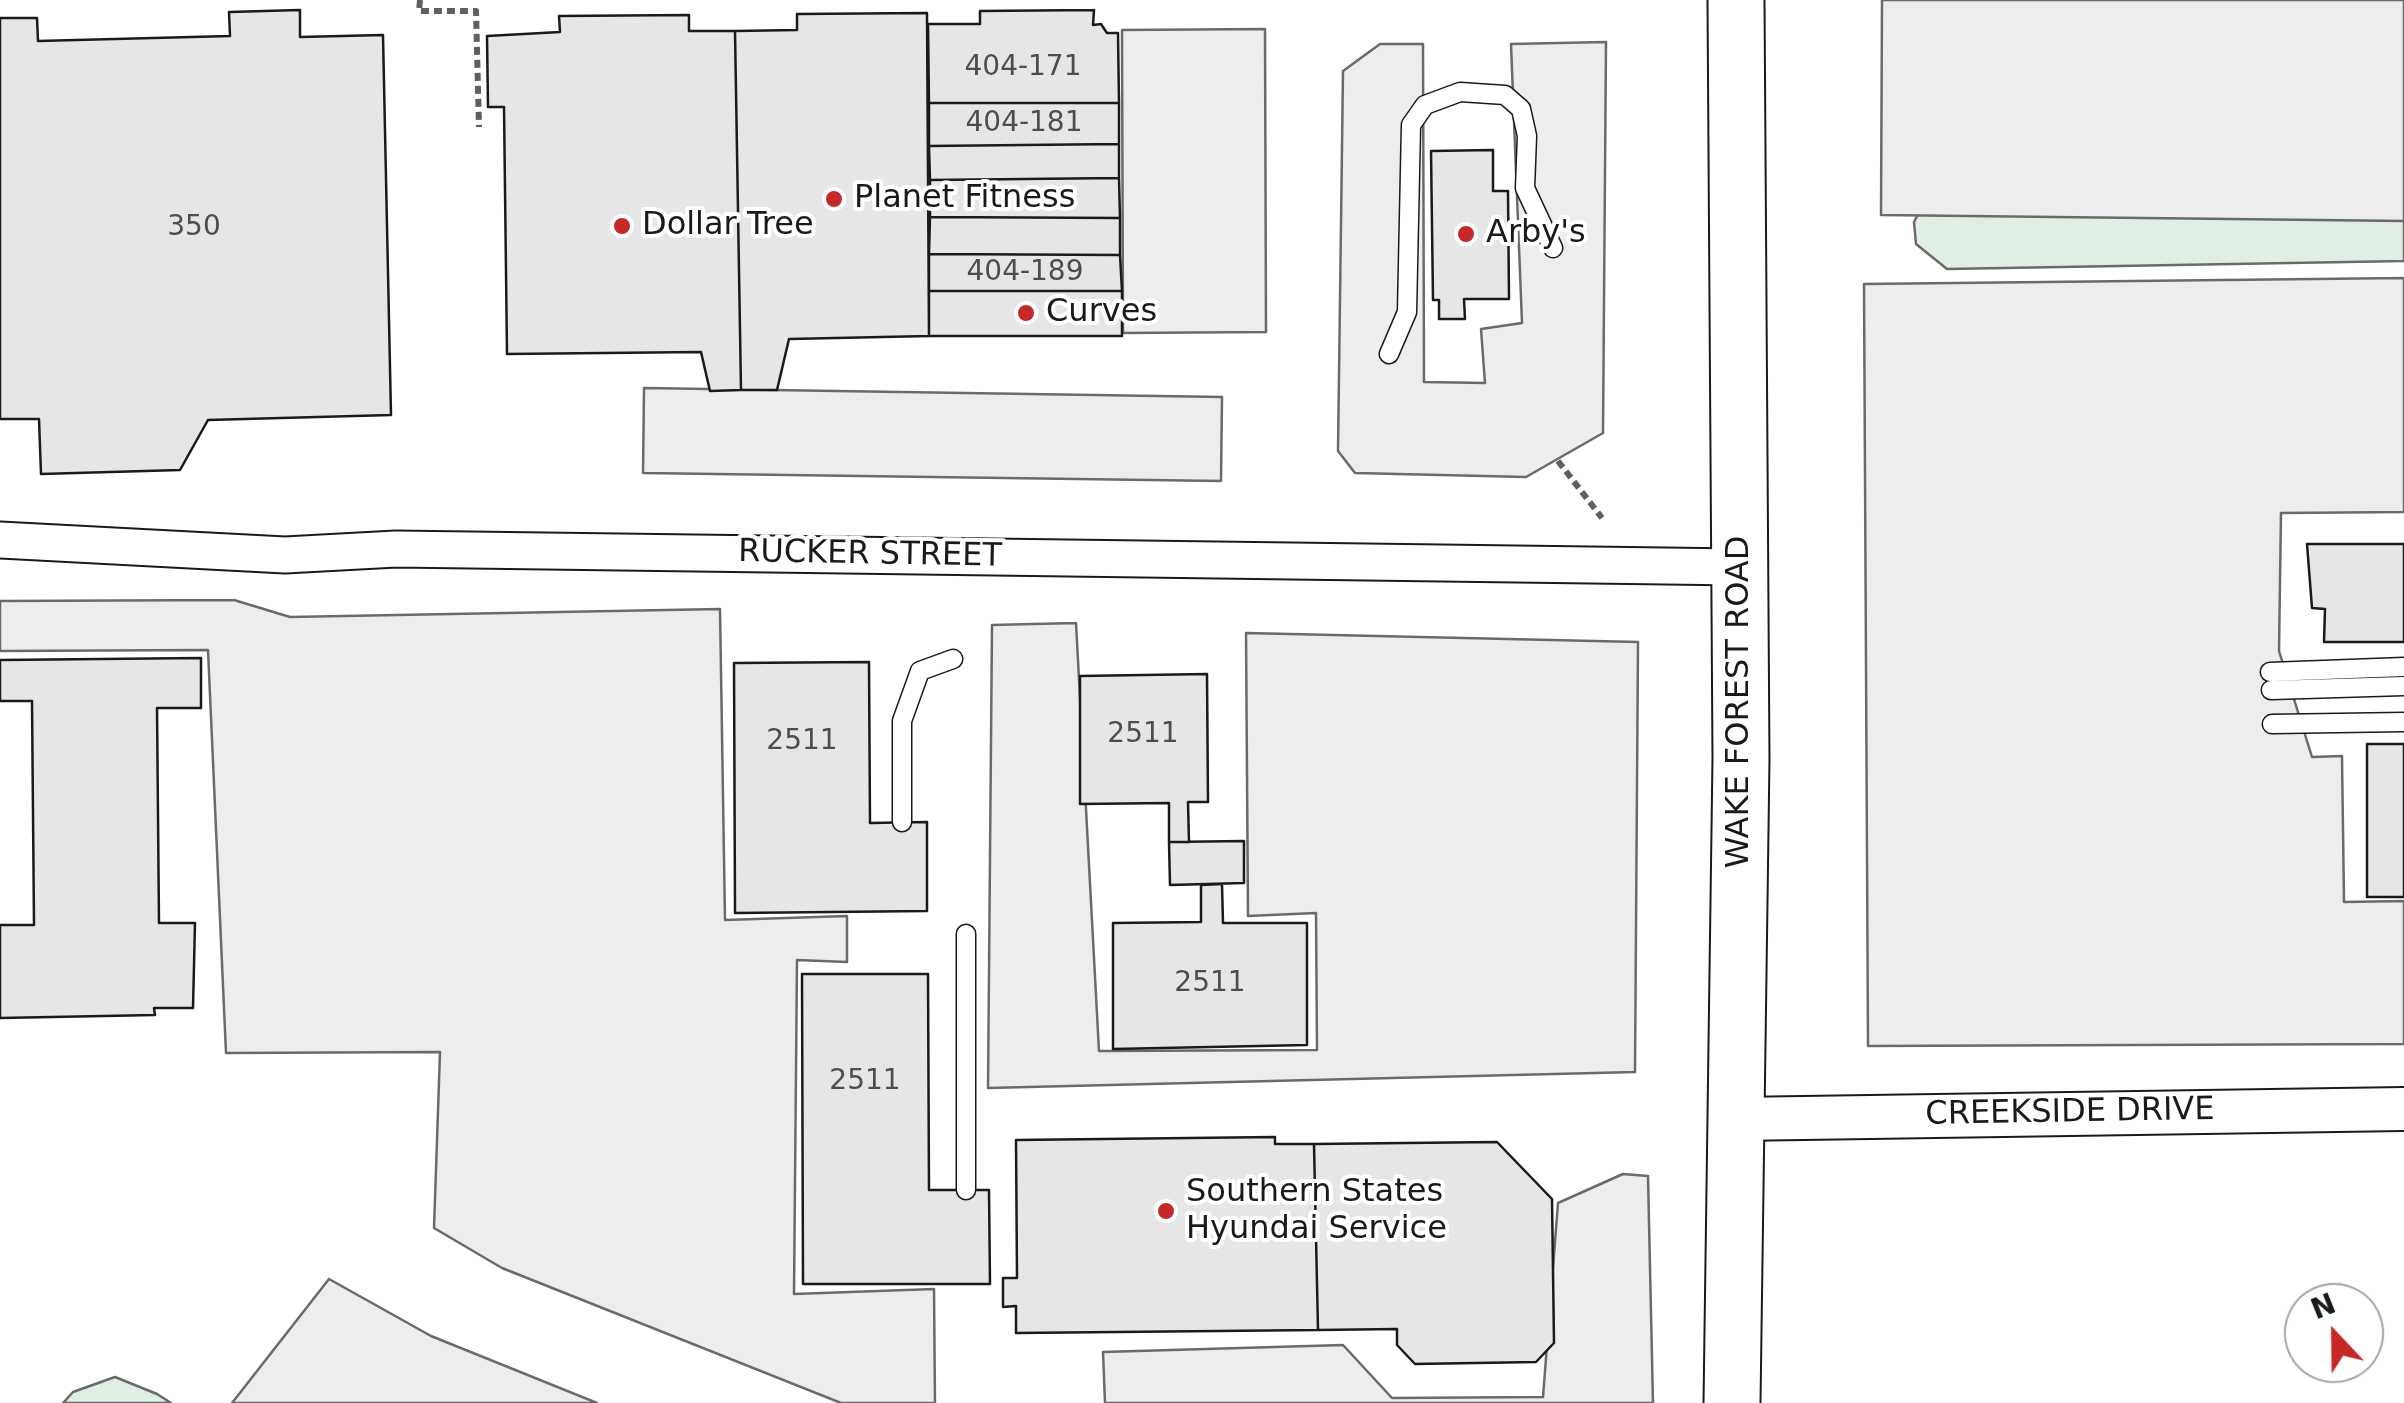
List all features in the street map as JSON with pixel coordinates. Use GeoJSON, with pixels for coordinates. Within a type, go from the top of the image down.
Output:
{"type":"FeatureCollection","features":[{"type":"Feature","properties":{"kind":"main road","name":"WAKE FOREST ROAD"},"geometry":{"type":"LineString","coordinates":[[1732,1403],[1740,567],[1736,0]]}},
{"type":"Feature","properties":{"kind":"street","name":"RUCKER STREET"},"geometry":{"type":"LineString","coordinates":[[0,540],[286,555],[396,549],[1740,567]]}},
{"type":"Feature","properties":{"kind":"street","name":"CREEKSIDE DRIVE"},"geometry":{"type":"LineString","coordinates":[[1736,1120],[2404,1109]]}},
{"type":"Feature","properties":{"kind":"lane"},"geometry":{"type":"LineString","coordinates":[[1389,354],[1407,312],[1411,125],[1425,105],[1460,92],[1504,95],[1521,110],[1527,136],[1525,188],[1553,248]]}},
{"type":"Feature","properties":{"kind":"lane"},"geometry":{"type":"LineString","coordinates":[[902,822],[902,721],[920,671],[953,659]]}},
{"type":"Feature","properties":{"kind":"lane"},"geometry":{"type":"LineString","coordinates":[[2404,666],[2270,681],[2404,686]]}},
{"type":"Feature","properties":{"kind":"lane"},"geometry":{"type":"LineString","coordinates":[[2272,724],[2404,722]]}},
{"type":"Feature","properties":{"kind":"lane"},"geometry":{"type":"LineString","coordinates":[[966,934],[966,1190]]}},
{"type":"Feature","properties":{"kind":"path"},"geometry":{"type":"LineString","coordinates":[[420,0],[419,11],[476,12],[479,127]]}},
{"type":"Feature","properties":{"kind":"path"},"geometry":{"type":"LineString","coordinates":[[1558,461],[1602,518]]}},
{"type":"Feature","properties":{"kind":"green space"},"geometry":{"type":"Polygon","coordinates":[[[2404,197],[2404,261],[1947,269],[1916,244],[1914,222],[1926,199],[2404,197]]]}},
{"type":"Feature","properties":{"kind":"green space"},"geometry":{"type":"Polygon","coordinates":[[[115,1377],[171,1403],[63,1403],[73,1392],[115,1377]]]}},
{"type":"Feature","properties":{"kind":"shaded area"},"geometry":{"type":"Polygon","coordinates":[[[1882,0],[2404,0],[2404,221],[1881,215],[1882,0]]]}},
{"type":"Feature","properties":{"kind":"shaded area"},"geometry":{"type":"Polygon","coordinates":[[[1265,29],[1266,332],[1123,333],[1122,30],[1265,29]]]}},
{"type":"Feature","properties":{"kind":"shaded area"},"geometry":{"type":"Polygon","coordinates":[[[1606,42],[1603,433],[1526,477],[1355,473],[1338,451],[1343,71],[1380,44],[1423,44],[1424,382],[1485,383],[1481,329],[1522,323],[1511,44],[1606,42]]]}},
{"type":"Feature","properties":{"kind":"shaded area"},"geometry":{"type":"Polygon","coordinates":[[[2404,278],[2404,512],[2281,513],[2279,651],[2312,757],[2342,756],[2344,902],[2404,901],[2404,1044],[1868,1046],[1864,284],[2404,278]]]}},
{"type":"Feature","properties":{"kind":"shaded area"},"geometry":{"type":"Polygon","coordinates":[[[644,388],[1222,397],[1221,481],[643,473],[644,388]]]}},
{"type":"Feature","properties":{"kind":"shaded area"},"geometry":{"type":"Polygon","coordinates":[[[234,600],[290,617],[720,609],[725,920],[847,916],[847,962],[797,960],[794,1294],[934,1289],[935,1403],[841,1403],[502,1268],[434,1228],[440,1052],[226,1053],[208,650],[0,651],[0,601],[234,600]]]}},
{"type":"Feature","properties":{"kind":"shaded area"},"geometry":{"type":"Polygon","coordinates":[[[1076,623],[1099,1051],[1317,1050],[1316,913],[1248,916],[1246,633],[1638,642],[1635,1072],[988,1088],[992,625],[1076,623]]]}},
{"type":"Feature","properties":{"kind":"shaded area"},"geometry":{"type":"Polygon","coordinates":[[[1623,1174],[1648,1176],[1653,1403],[1105,1403],[1103,1352],[1343,1345],[1392,1398],[1543,1397],[1558,1203],[1623,1174]]]}},
{"type":"Feature","properties":{"kind":"shaded area"},"geometry":{"type":"Polygon","coordinates":[[[329,1279],[431,1336],[597,1403],[232,1403],[329,1279]]]}},
{"type":"Feature","properties":{"kind":"building"},"geometry":{"type":"Polygon","coordinates":[[[300,10],[300,37],[383,35],[391,415],[208,420],[180,470],[41,474],[39,419],[0,419],[0,18],[37,18],[38,41],[230,36],[229,12],[300,10]]]}},
{"type":"Feature","properties":{"kind":"building"},"geometry":{"type":"Polygon","coordinates":[[[1094,10],[1093,25],[1101,24],[1107,33],[1118,33],[1119,103],[929,103],[928,24],[980,24],[980,11],[1094,10]]]}},
{"type":"Feature","properties":{"kind":"building","name":"Planet Fitness"},"geometry":{"type":"Polygon","coordinates":[[[927,13],[929,336],[789,339],[777,390],[741,390],[735,31],[797,30],[797,14],[927,13]]]}},
{"type":"Feature","properties":{"kind":"building","name":"Dollar Tree"},"geometry":{"type":"Polygon","coordinates":[[[689,15],[689,31],[735,31],[741,390],[710,391],[701,352],[507,354],[504,107],[488,107],[487,36],[560,32],[559,16],[689,15]]]}},
{"type":"Feature","properties":{"kind":"building"},"geometry":{"type":"Polygon","coordinates":[[[929,103],[1119,103],[1119,144],[929,146],[929,103]]]}},
{"type":"Feature","properties":{"kind":"building"},"geometry":{"type":"Polygon","coordinates":[[[1119,144],[1119,178],[930,180],[929,146],[1119,144]]]}},
{"type":"Feature","properties":{"kind":"building"},"geometry":{"type":"Polygon","coordinates":[[[1493,150],[1493,191],[1508,191],[1509,299],[1464,299],[1465,319],[1439,319],[1439,300],[1433,300],[1431,151],[1493,150]]]}},
{"type":"Feature","properties":{"kind":"building"},"geometry":{"type":"Polygon","coordinates":[[[1119,178],[1120,218],[930,217],[930,180],[1119,178]]]}},
{"type":"Feature","properties":{"kind":"building"},"geometry":{"type":"Polygon","coordinates":[[[930,217],[1120,218],[1120,255],[929,254],[930,217]]]}},
{"type":"Feature","properties":{"kind":"building"},"geometry":{"type":"Polygon","coordinates":[[[929,254],[1120,255],[1122,291],[929,291],[929,254]]]}},
{"type":"Feature","properties":{"kind":"building","name":"Curves"},"geometry":{"type":"Polygon","coordinates":[[[929,291],[1122,291],[1122,336],[929,336],[929,291]]]}},
{"type":"Feature","properties":{"kind":"building"},"geometry":{"type":"Polygon","coordinates":[[[2307,544],[2404,544],[2404,642],[2324,642],[2325,609],[2312,608],[2307,544]]]}},
{"type":"Feature","properties":{"kind":"building"},"geometry":{"type":"Polygon","coordinates":[[[201,658],[201,708],[157,708],[159,923],[195,923],[193,1008],[154,1008],[155,1015],[0,1018],[0,925],[34,925],[32,701],[0,701],[0,660],[201,658]]]}},
{"type":"Feature","properties":{"kind":"building"},"geometry":{"type":"Polygon","coordinates":[[[869,662],[870,823],[927,822],[927,911],[735,913],[734,663],[869,662]]]}},
{"type":"Feature","properties":{"kind":"building"},"geometry":{"type":"Polygon","coordinates":[[[1207,674],[1208,802],[1188,802],[1189,842],[1169,842],[1169,803],[1080,804],[1080,676],[1207,674]]]}},
{"type":"Feature","properties":{"kind":"building"},"geometry":{"type":"Polygon","coordinates":[[[2367,744],[2404,744],[2404,897],[2367,897],[2367,744]]]}},
{"type":"Feature","properties":{"kind":"building"},"geometry":{"type":"Polygon","coordinates":[[[1244,841],[1244,883],[1170,885],[1169,842],[1244,841]]]}},
{"type":"Feature","properties":{"kind":"building"},"geometry":{"type":"Polygon","coordinates":[[[1222,884],[1223,923],[1307,923],[1307,1045],[1113,1049],[1113,923],[1201,922],[1201,885],[1222,884]]]}},
{"type":"Feature","properties":{"kind":"building"},"geometry":{"type":"Polygon","coordinates":[[[802,974],[928,974],[929,1190],[989,1190],[990,1284],[803,1284],[802,974]]]}},
{"type":"Feature","properties":{"kind":"building","name":"Southern States Hyundai Service"},"geometry":{"type":"Polygon","coordinates":[[[1275,1137],[1275,1144],[1314,1144],[1318,1330],[1016,1333],[1016,1306],[1003,1307],[1003,1278],[1017,1278],[1016,1140],[1275,1137]]]}},
{"type":"Feature","properties":{"kind":"building"},"geometry":{"type":"Polygon","coordinates":[[[1497,1142],[1552,1199],[1554,1343],[1536,1362],[1415,1364],[1397,1345],[1397,1329],[1318,1330],[1314,1144],[1497,1142]]]}},
{"type":"Feature","properties":{"kind":"place","name":"Planet Fitness"},"geometry":{"type":"Point","coordinates":[834,199]}},
{"type":"Feature","properties":{"kind":"place","name":"Dollar Tree"},"geometry":{"type":"Point","coordinates":[622,226]}},
{"type":"Feature","properties":{"kind":"place","name":"Arby's"},"geometry":{"type":"Point","coordinates":[1466,234]}},
{"type":"Feature","properties":{"kind":"place","name":"Curves"},"geometry":{"type":"Point","coordinates":[1026,313]}},
{"type":"Feature","properties":{"kind":"place","name":"Southern States Hyundai Service"},"geometry":{"type":"Point","coordinates":[1166,1211]}}]}
